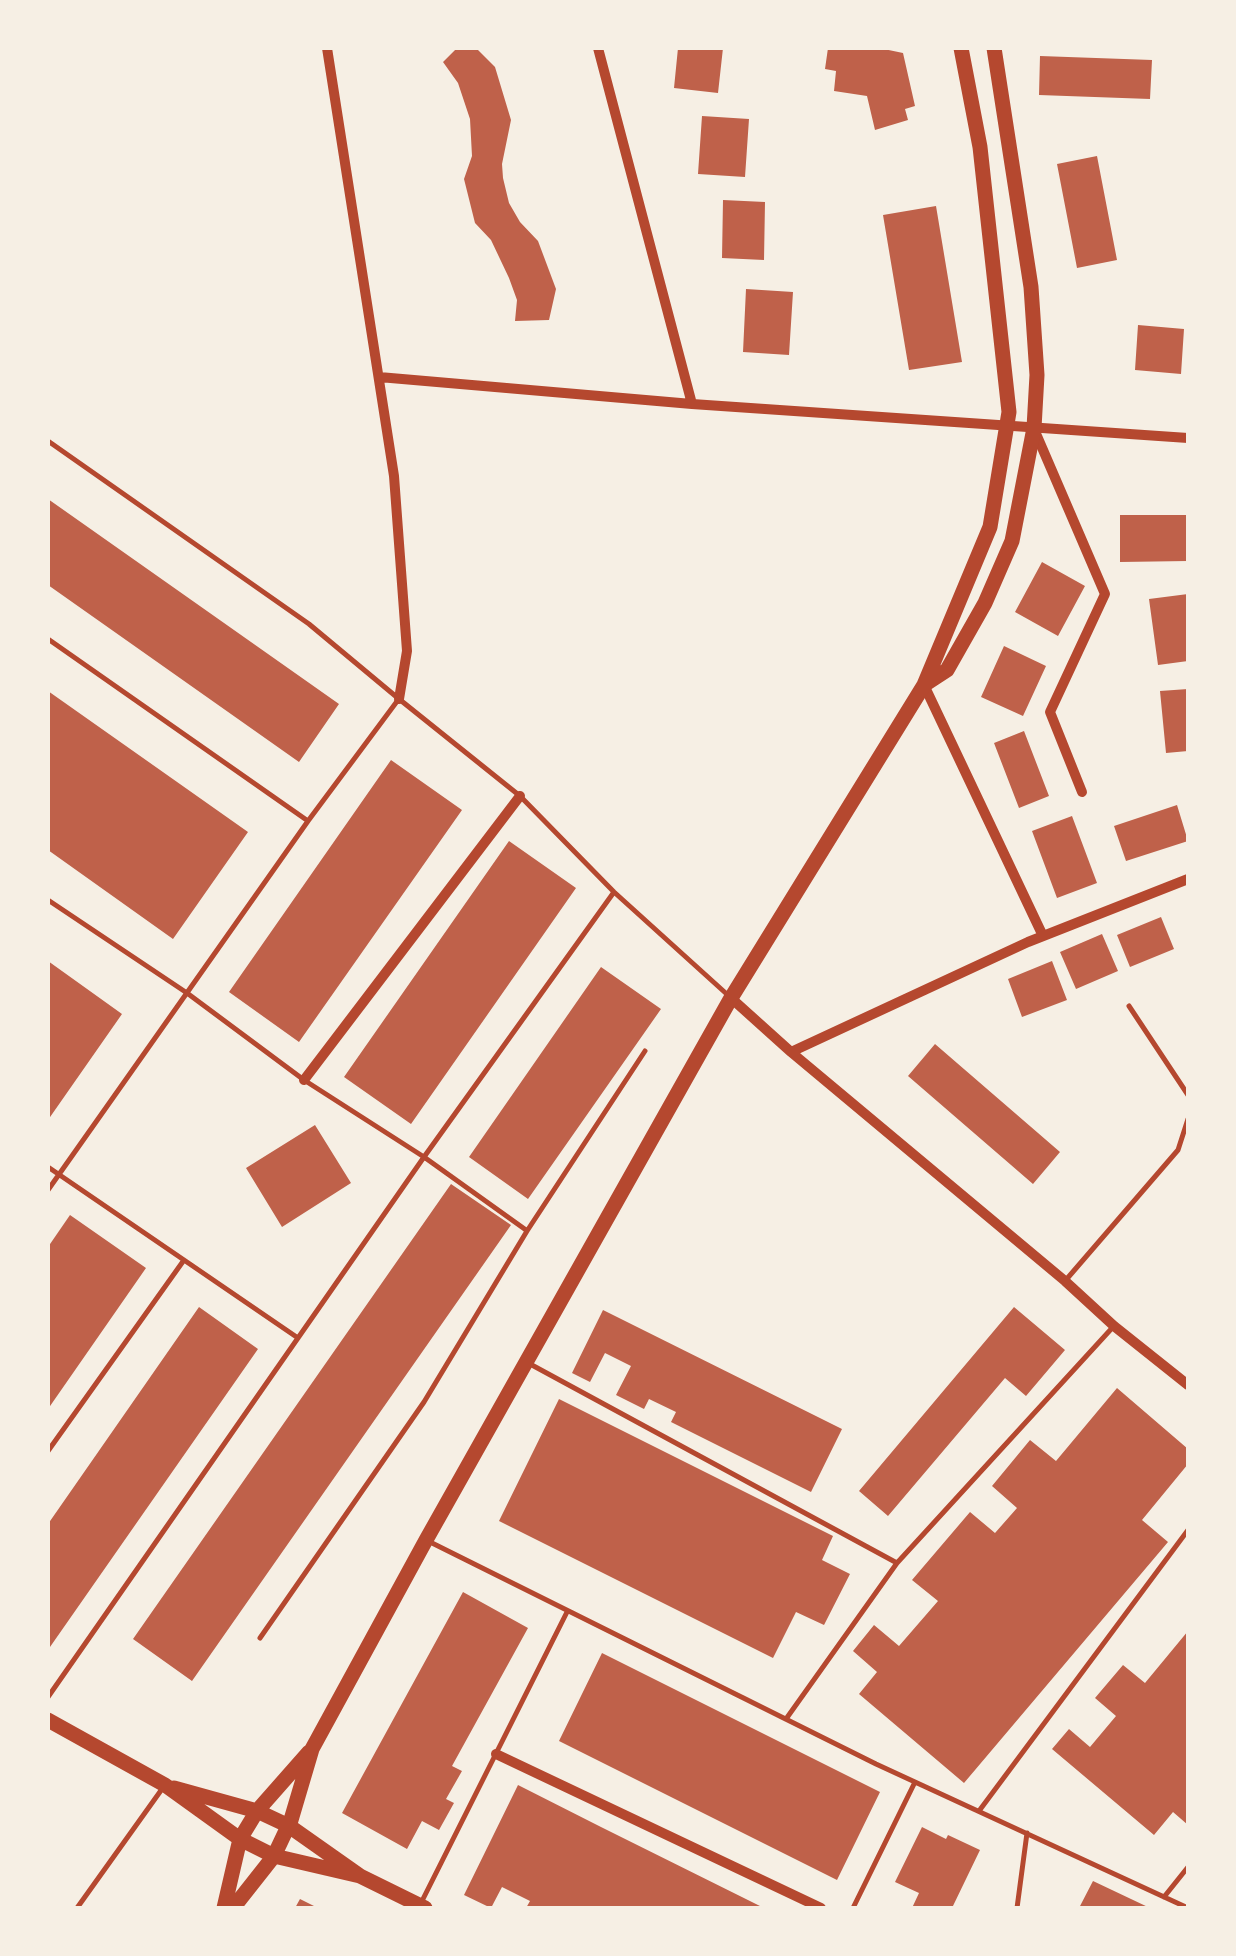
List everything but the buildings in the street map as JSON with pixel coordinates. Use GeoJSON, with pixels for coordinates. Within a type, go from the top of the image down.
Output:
{"type":"FeatureCollection","features":[{"type":"Feature","properties":{"kind":"main road"},"geometry":{"type":"LineString","coordinates":[[232,1908],[274,1856],[288,1826],[312,1748],[731,998],[924,685],[990,527],[1009,412],[980,146],[961,48]]}},
{"type":"Feature","properties":{"kind":"main road"},"geometry":{"type":"LineString","coordinates":[[924,685],[947,670],[985,603],[1012,541],[1034,428],[1037,375],[1031,287],[994,48]]}},
{"type":"Feature","properties":{"kind":"main road"},"geometry":{"type":"LineString","coordinates":[[48,1720],[164,1785],[240,1840],[274,1856],[360,1876]]}},
{"type":"Feature","properties":{"kind":"main road"},"geometry":{"type":"LineString","coordinates":[[224,1908],[240,1840],[257,1810],[312,1748]]}},
{"type":"Feature","properties":{"kind":"main road"},"geometry":{"type":"LineString","coordinates":[[164,1785],[257,1810],[288,1826],[360,1876],[421,1908]]}},
{"type":"Feature","properties":{"kind":"street"},"geometry":{"type":"LineString","coordinates":[[327,48],[394,476],[407,651],[398,699]]}},
{"type":"Feature","properties":{"kind":"street"},"geometry":{"type":"LineString","coordinates":[[598,48],[692,404]]}},
{"type":"Feature","properties":{"kind":"street"},"geometry":{"type":"LineString","coordinates":[[379,377],[692,404],[1188,438]]}},
{"type":"Feature","properties":{"kind":"street"},"geometry":{"type":"LineString","coordinates":[[1034,428],[1104,594],[1050,712],[1082,792]]}},
{"type":"Feature","properties":{"kind":"street"},"geometry":{"type":"LineString","coordinates":[[924,685],[1043,936]]}},
{"type":"Feature","properties":{"kind":"street"},"geometry":{"type":"LineString","coordinates":[[304,1080],[520,796]]}},
{"type":"Feature","properties":{"kind":"street"},"geometry":{"type":"LineString","coordinates":[[791,1052],[1043,936],[1188,878]]}},
{"type":"Feature","properties":{"kind":"street"},"geometry":{"type":"LineString","coordinates":[[731,998],[1188,1385]]}},
{"type":"Feature","properties":{"kind":"street"},"geometry":{"type":"LineString","coordinates":[[496,1754],[821,1908]]}},
{"type":"Feature","properties":{"kind":"lane"},"geometry":{"type":"LineString","coordinates":[[48,440],[310,624],[520,796],[614,892],[731,998]]}},
{"type":"Feature","properties":{"kind":"lane"},"geometry":{"type":"LineString","coordinates":[[48,639],[308,820]]}},
{"type":"Feature","properties":{"kind":"lane"},"geometry":{"type":"LineString","coordinates":[[48,1190],[308,820],[398,699]]}},
{"type":"Feature","properties":{"kind":"lane"},"geometry":{"type":"LineString","coordinates":[[48,1697],[614,892]]}},
{"type":"Feature","properties":{"kind":"lane"},"geometry":{"type":"LineString","coordinates":[[48,900],[527,1231]]}},
{"type":"Feature","properties":{"kind":"lane"},"geometry":{"type":"LineString","coordinates":[[1129,1006],[1188,1095]]}},
{"type":"Feature","properties":{"kind":"lane"},"geometry":{"type":"LineString","coordinates":[[260,1638],[424,1402],[527,1231],[645,1051]]}},
{"type":"Feature","properties":{"kind":"lane"},"geometry":{"type":"LineString","coordinates":[[1065,1281],[1178,1150],[1188,1119]]}},
{"type":"Feature","properties":{"kind":"lane"},"geometry":{"type":"LineString","coordinates":[[48,1167],[298,1338]]}},
{"type":"Feature","properties":{"kind":"lane"},"geometry":{"type":"LineString","coordinates":[[48,1451],[184,1260]]}},
{"type":"Feature","properties":{"kind":"lane"},"geometry":{"type":"LineString","coordinates":[[786,1720],[897,1563],[1114,1326]]}},
{"type":"Feature","properties":{"kind":"lane"},"geometry":{"type":"LineString","coordinates":[[526,1362],[897,1563]]}},
{"type":"Feature","properties":{"kind":"lane"},"geometry":{"type":"LineString","coordinates":[[978,1811],[1188,1530]]}},
{"type":"Feature","properties":{"kind":"lane"},"geometry":{"type":"LineString","coordinates":[[426,1540],[786,1720],[1188,1908]]}},
{"type":"Feature","properties":{"kind":"lane"},"geometry":{"type":"LineString","coordinates":[[421,1908],[568,1610]]}},
{"type":"Feature","properties":{"kind":"lane"},"geometry":{"type":"LineString","coordinates":[[853,1908],[915,1782]]}},
{"type":"Feature","properties":{"kind":"lane"},"geometry":{"type":"LineString","coordinates":[[77,1908],[164,1785]]}},
{"type":"Feature","properties":{"kind":"lane"},"geometry":{"type":"LineString","coordinates":[[1018,1908],[1026,1833]]}},
{"type":"Feature","properties":{"kind":"lane"},"geometry":{"type":"LineString","coordinates":[[1164,1897],[1188,1866]]}}]}
